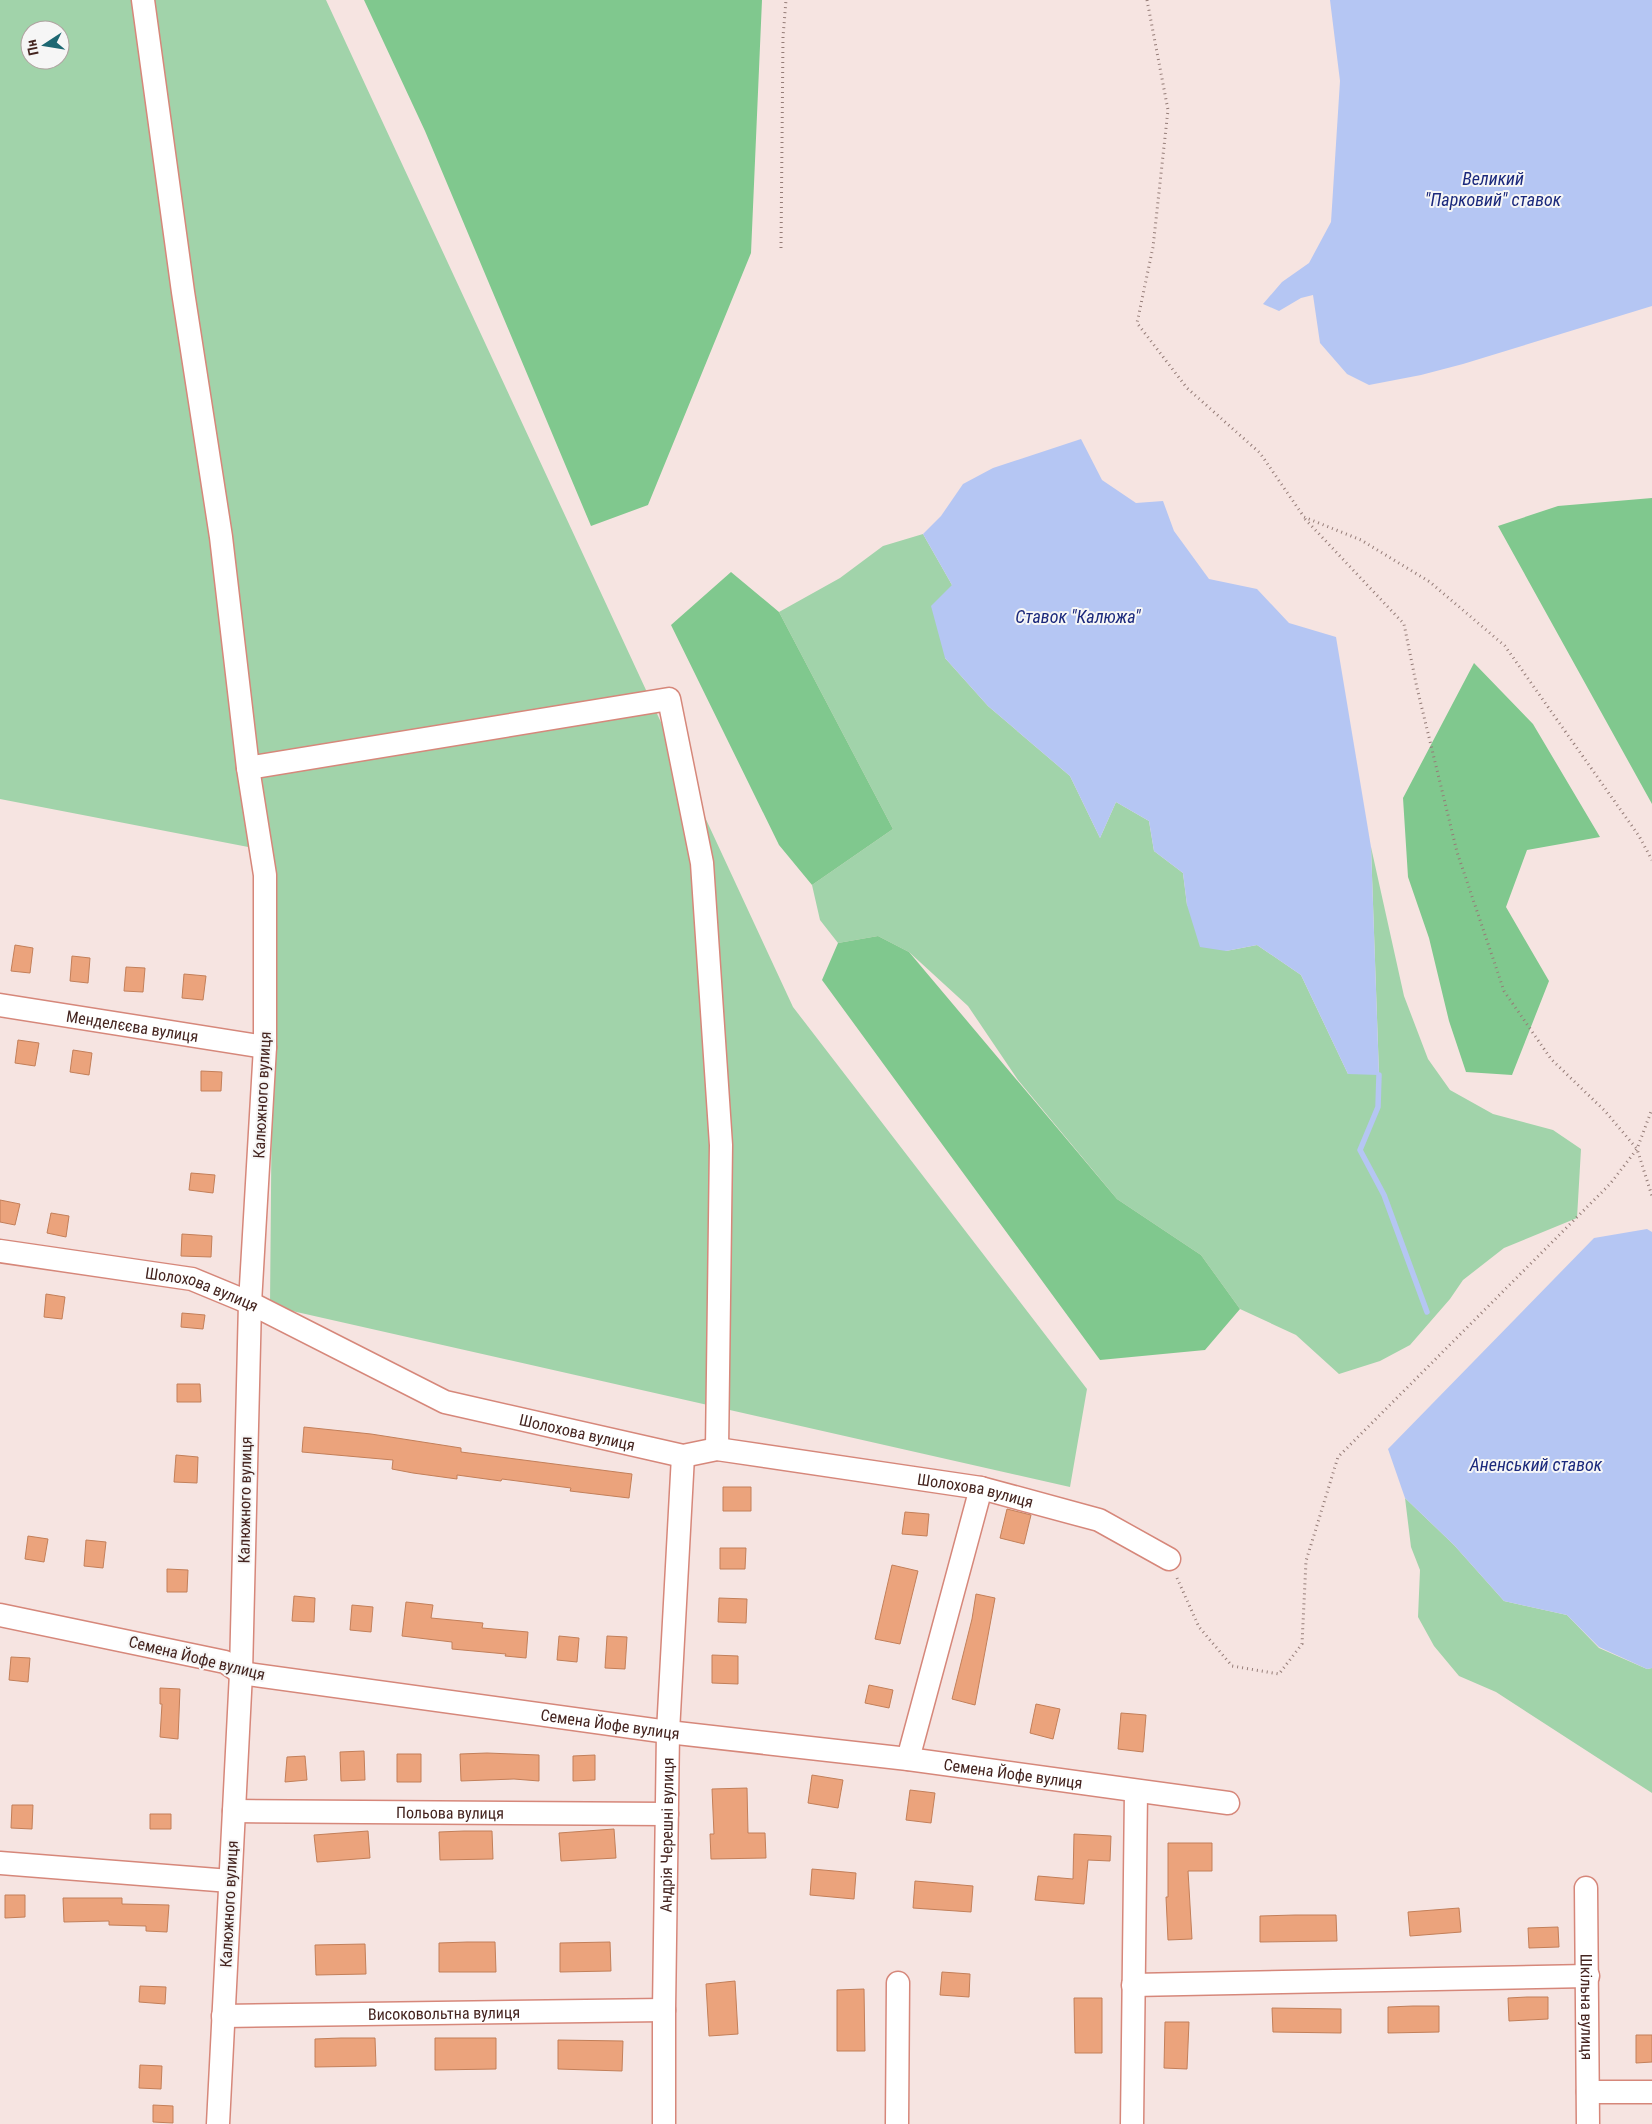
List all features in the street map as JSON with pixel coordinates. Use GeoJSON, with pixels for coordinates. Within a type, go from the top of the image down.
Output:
{"type":"FeatureCollection","features":[{"type":"Feature","properties":{"kind":"street","name":"Калюжного вулиця"},"geometry":{"type":"LineString","coordinates":[[143,0],[183,292],[221,537],[248,768],[264,875],[266,1047],[250,1303],[242,1673],[218,2124]]}},
{"type":"Feature","properties":{"kind":"street"},"geometry":{"type":"LineString","coordinates":[[248,768],[670,699],[702,863],[721,1146],[717,1449]]}},
{"type":"Feature","properties":{"kind":"street","name":"Менделєєва вулиця"},"geometry":{"type":"LineString","coordinates":[[0,1005],[266,1047]]}},
{"type":"Feature","properties":{"kind":"street","name":"Шолохова вулиця"},"geometry":{"type":"LineString","coordinates":[[0,1251],[192,1279],[250,1303],[444,1402],[683,1456],[717,1449],[980,1488],[1099,1520],[1169,1559]]}},
{"type":"Feature","properties":{"kind":"street","name":"Андрія Черешні вулиця"},"geometry":{"type":"LineString","coordinates":[[664,2124],[668,1732],[683,1456]]}},
{"type":"Feature","properties":{"kind":"street"},"geometry":{"type":"LineString","coordinates":[[908,1759],[980,1488]]}},
{"type":"Feature","properties":{"kind":"street","name":"Семена Йофе вулиця"},"geometry":{"type":"LineString","coordinates":[[0,1615],[225,1662],[242,1673],[668,1732],[908,1759],[1228,1803]]}},
{"type":"Feature","properties":{"kind":"street"},"geometry":{"type":"LineString","coordinates":[[1132,2124],[1136,1791]]}},
{"type":"Feature","properties":{"kind":"street","name":"Польова вулиця"},"geometry":{"type":"LineString","coordinates":[[234,1810],[667,1814]]}},
{"type":"Feature","properties":{"kind":"street"},"geometry":{"type":"LineString","coordinates":[[0,1864],[230,1881]]}},
{"type":"Feature","properties":{"kind":"street","name":"Шкільна вулиця"},"geometry":{"type":"LineString","coordinates":[[1586,1888],[1588,2124]]}},
{"type":"Feature","properties":{"kind":"street"},"geometry":{"type":"LineString","coordinates":[[1133,1985],[1588,1976]]}},
{"type":"Feature","properties":{"kind":"street"},"geometry":{"type":"LineString","coordinates":[[897,2124],[898,1983]]}},
{"type":"Feature","properties":{"kind":"street","name":"Високовольтна вулиця"},"geometry":{"type":"LineString","coordinates":[[224,2016],[664,2010]]}},
{"type":"Feature","properties":{"kind":"street"},"geometry":{"type":"LineString","coordinates":[[1588,2092],[1652,2092]]}},
{"type":"Feature","properties":{"kind":"path"},"geometry":{"type":"LineString","coordinates":[[781,248],[783,37],[786,0]]}},
{"type":"Feature","properties":{"kind":"path"},"geometry":{"type":"LineString","coordinates":[[1147,0],[1168,110],[1153,247],[1137,323],[1187,388],[1260,453],[1304,517],[1404,624],[1417,688],[1457,852],[1504,990],[1551,1059],[1605,1111],[1637,1148],[1652,1196]]}},
{"type":"Feature","properties":{"kind":"path"},"geometry":{"type":"LineString","coordinates":[[1304,517],[1361,540],[1430,582],[1505,646],[1639,836],[1652,860]]}},
{"type":"Feature","properties":{"kind":"path"},"geometry":{"type":"LineString","coordinates":[[1169,1559],[1199,1627],[1232,1666],[1279,1674],[1302,1644],[1306,1561],[1338,1457],[1610,1184],[1637,1148],[1652,1109]]}},
{"type":"Feature","properties":{"kind":"green space"},"geometry":{"type":"Polygon","coordinates":[[[0,0],[326,0],[793,1007],[1087,1389],[1070,1487],[270,1306],[274,852],[0,799],[0,0]]]}},
{"type":"Feature","properties":{"kind":"green space"},"geometry":{"type":"Polygon","coordinates":[[[364,0],[762,0],[751,253],[648,505],[591,526],[425,131],[364,0]]]}},
{"type":"Feature","properties":{"kind":"green space"},"geometry":{"type":"Polygon","coordinates":[[[1652,498],[1652,804],[1498,526],[1558,506],[1652,498]]]}},
{"type":"Feature","properties":{"kind":"green space"},"geometry":{"type":"Polygon","coordinates":[[[923,534],[952,585],[945,658],[988,706],[1070,776],[1100,838],[1116,802],[1149,821],[1154,851],[1183,873],[1187,905],[1226,951],[1257,945],[1301,975],[1348,1074],[1379,1074],[1371,847],[1404,996],[1428,1059],[1450,1090],[1493,1114],[1553,1130],[1581,1149],[1577,1218],[1504,1248],[1463,1280],[1450,1299],[1410,1345],[1380,1361],[1339,1374],[1296,1335],[1240,1309],[1201,1255],[1117,1199],[1018,1080],[968,1006],[909,952],[878,936],[838,943],[820,920],[812,885],[893,829],[779,612],[840,578],[883,546],[923,534]]]}},
{"type":"Feature","properties":{"kind":"green space"},"geometry":{"type":"Polygon","coordinates":[[[731,572],[779,612],[893,829],[812,885],[779,845],[671,625],[731,572]]]}},
{"type":"Feature","properties":{"kind":"green space"},"geometry":{"type":"Polygon","coordinates":[[[1474,663],[1533,724],[1600,837],[1527,850],[1506,907],[1549,981],[1512,1075],[1466,1072],[1449,1021],[1429,938],[1408,877],[1403,798],[1474,663]]]}},
{"type":"Feature","properties":{"kind":"green space"},"geometry":{"type":"Polygon","coordinates":[[[878,936],[909,952],[1117,1199],[1201,1255],[1240,1309],[1205,1350],[1100,1360],[822,980],[838,943],[878,936]]]}},
{"type":"Feature","properties":{"kind":"green space"},"geometry":{"type":"Polygon","coordinates":[[[1405,1498],[1454,1545],[1504,1601],[1567,1615],[1599,1648],[1647,1669],[1652,1668],[1652,1793],[1496,1692],[1459,1676],[1434,1646],[1418,1617],[1420,1570],[1411,1547],[1405,1498]]]}},
{"type":"Feature","properties":{"kind":"water","name":"Великий \"Парковий\" ставок"},"geometry":{"type":"Polygon","coordinates":[[[1330,0],[1652,0],[1652,306],[1463,364],[1421,375],[1369,385],[1347,374],[1320,343],[1313,295],[1301,298],[1279,311],[1263,304],[1282,282],[1309,263],[1331,222],[1340,81],[1330,0]]]}},
{"type":"Feature","properties":{"kind":"water","name":"Ставок \"Калюжа\""},"geometry":{"type":"Polygon","coordinates":[[[1081,439],[1102,480],[1136,503],[1163,501],[1174,531],[1209,579],[1257,589],[1289,623],[1336,637],[1371,847],[1379,1075],[1348,1074],[1301,975],[1257,945],[1226,951],[1200,947],[1187,905],[1183,873],[1154,851],[1149,821],[1116,802],[1100,838],[1070,776],[988,706],[945,658],[931,606],[952,585],[923,534],[941,516],[963,484],[993,468],[1081,439]]]}},
{"type":"Feature","properties":{"kind":"water","name":"Аненський ставок"},"geometry":{"type":"Polygon","coordinates":[[[1647,1229],[1652,1232],[1652,1668],[1647,1669],[1599,1647],[1567,1615],[1504,1601],[1454,1545],[1405,1498],[1388,1449],[1594,1238],[1647,1229]]]}},
{"type":"Feature","properties":{"kind":"building"},"geometry":{"type":"Polygon","coordinates":[[[15,945],[33,948],[30,973],[11,971],[15,945]]]}},
{"type":"Feature","properties":{"kind":"building"},"geometry":{"type":"Polygon","coordinates":[[[72,956],[90,958],[88,983],[70,981],[72,956]]]}},
{"type":"Feature","properties":{"kind":"building"},"geometry":{"type":"Polygon","coordinates":[[[126,967],[145,968],[143,992],[124,991],[126,967]]]}},
{"type":"Feature","properties":{"kind":"building"},"geometry":{"type":"Polygon","coordinates":[[[184,974],[206,976],[203,1000],[182,998],[184,974]]]}},
{"type":"Feature","properties":{"kind":"building"},"geometry":{"type":"Polygon","coordinates":[[[18,1040],[39,1043],[35,1066],[15,1063],[18,1040]]]}},
{"type":"Feature","properties":{"kind":"building"},"geometry":{"type":"Polygon","coordinates":[[[73,1050],[92,1053],[89,1075],[70,1072],[73,1050]]]}},
{"type":"Feature","properties":{"kind":"building"},"geometry":{"type":"Polygon","coordinates":[[[201,1071],[222,1072],[221,1091],[201,1091],[201,1071]]]}},
{"type":"Feature","properties":{"kind":"building"},"geometry":{"type":"Polygon","coordinates":[[[191,1173],[215,1175],[213,1193],[189,1190],[191,1173]]]}},
{"type":"Feature","properties":{"kind":"building"},"geometry":{"type":"Polygon","coordinates":[[[0,1200],[20,1204],[15,1225],[0,1222],[0,1200]]]}},
{"type":"Feature","properties":{"kind":"building"},"geometry":{"type":"Polygon","coordinates":[[[51,1213],[69,1216],[66,1237],[47,1233],[51,1213]]]}},
{"type":"Feature","properties":{"kind":"building"},"geometry":{"type":"Polygon","coordinates":[[[182,1234],[212,1236],[211,1257],[181,1256],[182,1234]]]}},
{"type":"Feature","properties":{"kind":"building"},"geometry":{"type":"Polygon","coordinates":[[[46,1294],[65,1297],[62,1319],[44,1317],[46,1294]]]}},
{"type":"Feature","properties":{"kind":"building"},"geometry":{"type":"Polygon","coordinates":[[[182,1313],[205,1315],[203,1329],[181,1327],[182,1313]]]}},
{"type":"Feature","properties":{"kind":"building"},"geometry":{"type":"Polygon","coordinates":[[[177,1384],[200,1384],[201,1402],[177,1402],[177,1384]]]}},
{"type":"Feature","properties":{"kind":"building"},"geometry":{"type":"Polygon","coordinates":[[[304,1427],[371,1434],[461,1448],[461,1452],[632,1474],[629,1498],[570,1491],[571,1488],[502,1479],[501,1481],[457,1475],[457,1479],[413,1473],[392,1469],[393,1460],[302,1452],[304,1427]]]}},
{"type":"Feature","properties":{"kind":"building"},"geometry":{"type":"Polygon","coordinates":[[[176,1455],[198,1457],[197,1483],[174,1482],[176,1455]]]}},
{"type":"Feature","properties":{"kind":"building"},"geometry":{"type":"Polygon","coordinates":[[[723,1487],[751,1487],[751,1511],[723,1511],[723,1487]]]}},
{"type":"Feature","properties":{"kind":"building"},"geometry":{"type":"Polygon","coordinates":[[[1007,1509],[1031,1515],[1024,1544],[1000,1538],[1007,1509]]]}},
{"type":"Feature","properties":{"kind":"building"},"geometry":{"type":"Polygon","coordinates":[[[905,1512],[929,1514],[927,1536],[902,1534],[905,1512]]]}},
{"type":"Feature","properties":{"kind":"building"},"geometry":{"type":"Polygon","coordinates":[[[28,1536],[48,1539],[44,1562],[25,1559],[28,1536]]]}},
{"type":"Feature","properties":{"kind":"building"},"geometry":{"type":"Polygon","coordinates":[[[86,1540],[106,1542],[103,1568],[84,1566],[86,1540]]]}},
{"type":"Feature","properties":{"kind":"building"},"geometry":{"type":"Polygon","coordinates":[[[720,1548],[746,1548],[745,1569],[720,1569],[720,1548]]]}},
{"type":"Feature","properties":{"kind":"building"},"geometry":{"type":"Polygon","coordinates":[[[892,1565],[918,1571],[900,1644],[875,1639],[892,1565]]]}},
{"type":"Feature","properties":{"kind":"building"},"geometry":{"type":"Polygon","coordinates":[[[167,1569],[188,1570],[187,1592],[167,1592],[167,1569]]]}},
{"type":"Feature","properties":{"kind":"building"},"geometry":{"type":"Polygon","coordinates":[[[976,1594],[995,1598],[975,1705],[952,1699],[972,1619],[976,1594]]]}},
{"type":"Feature","properties":{"kind":"building"},"geometry":{"type":"Polygon","coordinates":[[[294,1596],[315,1598],[314,1622],[292,1621],[294,1596]]]}},
{"type":"Feature","properties":{"kind":"building"},"geometry":{"type":"Polygon","coordinates":[[[719,1598],[747,1599],[746,1623],[718,1622],[719,1598]]]}},
{"type":"Feature","properties":{"kind":"building"},"geometry":{"type":"Polygon","coordinates":[[[406,1602],[433,1605],[431,1618],[483,1623],[482,1628],[528,1632],[526,1658],[505,1656],[506,1654],[452,1649],[452,1642],[402,1636],[406,1602]]]}},
{"type":"Feature","properties":{"kind":"building"},"geometry":{"type":"Polygon","coordinates":[[[352,1605],[373,1607],[371,1632],[350,1630],[352,1605]]]}},
{"type":"Feature","properties":{"kind":"building"},"geometry":{"type":"Polygon","coordinates":[[[559,1636],[579,1638],[577,1662],[557,1660],[559,1636]]]}},
{"type":"Feature","properties":{"kind":"building"},"geometry":{"type":"Polygon","coordinates":[[[607,1636],[627,1637],[625,1669],[605,1668],[607,1636]]]}},
{"type":"Feature","properties":{"kind":"building"},"geometry":{"type":"Polygon","coordinates":[[[712,1655],[738,1656],[738,1684],[712,1683],[712,1655]]]}},
{"type":"Feature","properties":{"kind":"building"},"geometry":{"type":"Polygon","coordinates":[[[11,1657],[30,1658],[28,1682],[9,1680],[11,1657]]]}},
{"type":"Feature","properties":{"kind":"building"},"geometry":{"type":"Polygon","coordinates":[[[869,1685],[893,1690],[889,1708],[865,1703],[869,1685]]]}},
{"type":"Feature","properties":{"kind":"building"},"geometry":{"type":"Polygon","coordinates":[[[160,1688],[180,1689],[178,1739],[160,1737],[162,1704],[160,1704],[160,1688]]]}},
{"type":"Feature","properties":{"kind":"building"},"geometry":{"type":"Polygon","coordinates":[[[1036,1704],[1060,1709],[1053,1739],[1030,1733],[1036,1704]]]}},
{"type":"Feature","properties":{"kind":"building"},"geometry":{"type":"Polygon","coordinates":[[[1121,1713],[1146,1715],[1143,1752],[1118,1749],[1121,1713]]]}},
{"type":"Feature","properties":{"kind":"building"},"geometry":{"type":"Polygon","coordinates":[[[364,1751],[365,1780],[341,1781],[340,1752],[364,1751]]]}},
{"type":"Feature","properties":{"kind":"building"},"geometry":{"type":"Polygon","coordinates":[[[397,1754],[421,1754],[421,1782],[397,1782],[397,1754]]]}},
{"type":"Feature","properties":{"kind":"building"},"geometry":{"type":"Polygon","coordinates":[[[460,1754],[539,1755],[539,1781],[514,1779],[461,1781],[460,1754]]]}},
{"type":"Feature","properties":{"kind":"building"},"geometry":{"type":"Polygon","coordinates":[[[595,1755],[595,1780],[573,1781],[573,1756],[595,1755]]]}},
{"type":"Feature","properties":{"kind":"building"},"geometry":{"type":"Polygon","coordinates":[[[305,1756],[307,1780],[285,1782],[287,1757],[305,1756]]]}},
{"type":"Feature","properties":{"kind":"building"},"geometry":{"type":"Polygon","coordinates":[[[812,1775],[843,1780],[838,1808],[808,1803],[812,1775]]]}},
{"type":"Feature","properties":{"kind":"building"},"geometry":{"type":"Polygon","coordinates":[[[747,1788],[748,1833],[765,1833],[766,1858],[711,1859],[710,1834],[714,1834],[712,1789],[747,1788]]]}},
{"type":"Feature","properties":{"kind":"building"},"geometry":{"type":"Polygon","coordinates":[[[910,1790],[935,1793],[931,1823],[906,1820],[910,1790]]]}},
{"type":"Feature","properties":{"kind":"building"},"geometry":{"type":"Polygon","coordinates":[[[12,1805],[33,1805],[32,1829],[11,1828],[12,1805]]]}},
{"type":"Feature","properties":{"kind":"building"},"geometry":{"type":"Polygon","coordinates":[[[150,1814],[171,1814],[171,1829],[150,1829],[150,1814]]]}},
{"type":"Feature","properties":{"kind":"building"},"geometry":{"type":"Polygon","coordinates":[[[614,1829],[616,1858],[561,1861],[559,1833],[614,1829]]]}},
{"type":"Feature","properties":{"kind":"building"},"geometry":{"type":"Polygon","coordinates":[[[368,1831],[370,1858],[317,1862],[314,1835],[368,1831]]]}},
{"type":"Feature","properties":{"kind":"building"},"geometry":{"type":"Polygon","coordinates":[[[492,1831],[493,1859],[440,1860],[439,1832],[492,1831]]]}},
{"type":"Feature","properties":{"kind":"building"},"geometry":{"type":"Polygon","coordinates":[[[1074,1834],[1111,1836],[1110,1861],[1088,1860],[1084,1904],[1035,1900],[1038,1876],[1073,1879],[1074,1834]]]}},
{"type":"Feature","properties":{"kind":"building"},"geometry":{"type":"Polygon","coordinates":[[[1168,1843],[1212,1843],[1212,1871],[1188,1871],[1192,1939],[1168,1940],[1166,1897],[1168,1897],[1168,1843]]]}},
{"type":"Feature","properties":{"kind":"building"},"geometry":{"type":"Polygon","coordinates":[[[812,1869],[856,1873],[854,1899],[810,1895],[812,1869]]]}},
{"type":"Feature","properties":{"kind":"building"},"geometry":{"type":"Polygon","coordinates":[[[915,1881],[973,1886],[971,1912],[913,1908],[915,1881]]]}},
{"type":"Feature","properties":{"kind":"building"},"geometry":{"type":"Polygon","coordinates":[[[5,1895],[25,1895],[25,1917],[5,1918],[5,1895]]]}},
{"type":"Feature","properties":{"kind":"building"},"geometry":{"type":"Polygon","coordinates":[[[63,1898],[122,1898],[122,1904],[169,1905],[167,1932],[146,1931],[146,1926],[109,1925],[109,1921],[64,1922],[63,1898]]]}},
{"type":"Feature","properties":{"kind":"building"},"geometry":{"type":"Polygon","coordinates":[[[1459,1908],[1461,1932],[1410,1936],[1408,1912],[1459,1908]]]}},
{"type":"Feature","properties":{"kind":"building"},"geometry":{"type":"Polygon","coordinates":[[[1336,1915],[1337,1941],[1260,1942],[1260,1916],[1336,1915]]]}},
{"type":"Feature","properties":{"kind":"building"},"geometry":{"type":"Polygon","coordinates":[[[1558,1927],[1559,1947],[1529,1948],[1528,1928],[1558,1927]]]}},
{"type":"Feature","properties":{"kind":"building"},"geometry":{"type":"Polygon","coordinates":[[[495,1942],[496,1972],[439,1972],[439,1943],[495,1942]]]}},
{"type":"Feature","properties":{"kind":"building"},"geometry":{"type":"Polygon","coordinates":[[[610,1942],[611,1971],[560,1972],[560,1943],[610,1942]]]}},
{"type":"Feature","properties":{"kind":"building"},"geometry":{"type":"Polygon","coordinates":[[[365,1944],[366,1974],[316,1975],[315,1945],[365,1944]]]}},
{"type":"Feature","properties":{"kind":"building"},"geometry":{"type":"Polygon","coordinates":[[[942,1972],[970,1974],[969,1997],[940,1995],[942,1972]]]}},
{"type":"Feature","properties":{"kind":"building"},"geometry":{"type":"Polygon","coordinates":[[[735,1981],[738,2034],[709,2036],[706,1984],[735,1981]]]}},
{"type":"Feature","properties":{"kind":"building"},"geometry":{"type":"Polygon","coordinates":[[[140,1986],[166,1987],[165,2004],[139,2002],[140,1986]]]}},
{"type":"Feature","properties":{"kind":"building"},"geometry":{"type":"Polygon","coordinates":[[[864,1989],[865,2051],[837,2051],[837,1990],[864,1989]]]}},
{"type":"Feature","properties":{"kind":"building"},"geometry":{"type":"Polygon","coordinates":[[[1548,1997],[1548,2019],[1509,2021],[1508,1998],[1548,1997]]]}},
{"type":"Feature","properties":{"kind":"building"},"geometry":{"type":"Polygon","coordinates":[[[1074,1998],[1102,1998],[1102,2053],[1075,2053],[1074,1998]]]}},
{"type":"Feature","properties":{"kind":"building"},"geometry":{"type":"Polygon","coordinates":[[[1439,2006],[1439,2032],[1388,2033],[1388,2007],[1439,2006]]]}},
{"type":"Feature","properties":{"kind":"building"},"geometry":{"type":"Polygon","coordinates":[[[1272,2008],[1341,2009],[1341,2033],[1273,2032],[1272,2008]]]}},
{"type":"Feature","properties":{"kind":"building"},"geometry":{"type":"Polygon","coordinates":[[[1165,2022],[1189,2022],[1187,2069],[1164,2068],[1165,2022]]]}},
{"type":"Feature","properties":{"kind":"building"},"geometry":{"type":"Polygon","coordinates":[[[1636,2035],[1652,2035],[1652,2062],[1636,2063],[1636,2035]]]}},
{"type":"Feature","properties":{"kind":"building"},"geometry":{"type":"Polygon","coordinates":[[[375,2038],[376,2066],[315,2067],[315,2039],[375,2038]]]}},
{"type":"Feature","properties":{"kind":"building"},"geometry":{"type":"Polygon","coordinates":[[[435,2038],[496,2038],[496,2069],[435,2070],[435,2038]]]}},
{"type":"Feature","properties":{"kind":"building"},"geometry":{"type":"Polygon","coordinates":[[[558,2040],[623,2041],[622,2071],[558,2069],[558,2040]]]}},
{"type":"Feature","properties":{"kind":"building"},"geometry":{"type":"Polygon","coordinates":[[[140,2065],[162,2066],[161,2089],[139,2088],[140,2065]]]}},
{"type":"Feature","properties":{"kind":"building"},"geometry":{"type":"Polygon","coordinates":[[[153,2105],[173,2106],[173,2123],[153,2122],[153,2105]]]}},
{"type":"Feature","properties":{"kind":"waterway"},"geometry":{"type":"LineString","coordinates":[[1379,1075],[1378,1107],[1360,1150],[1384,1195],[1427,1312]]}}]}
